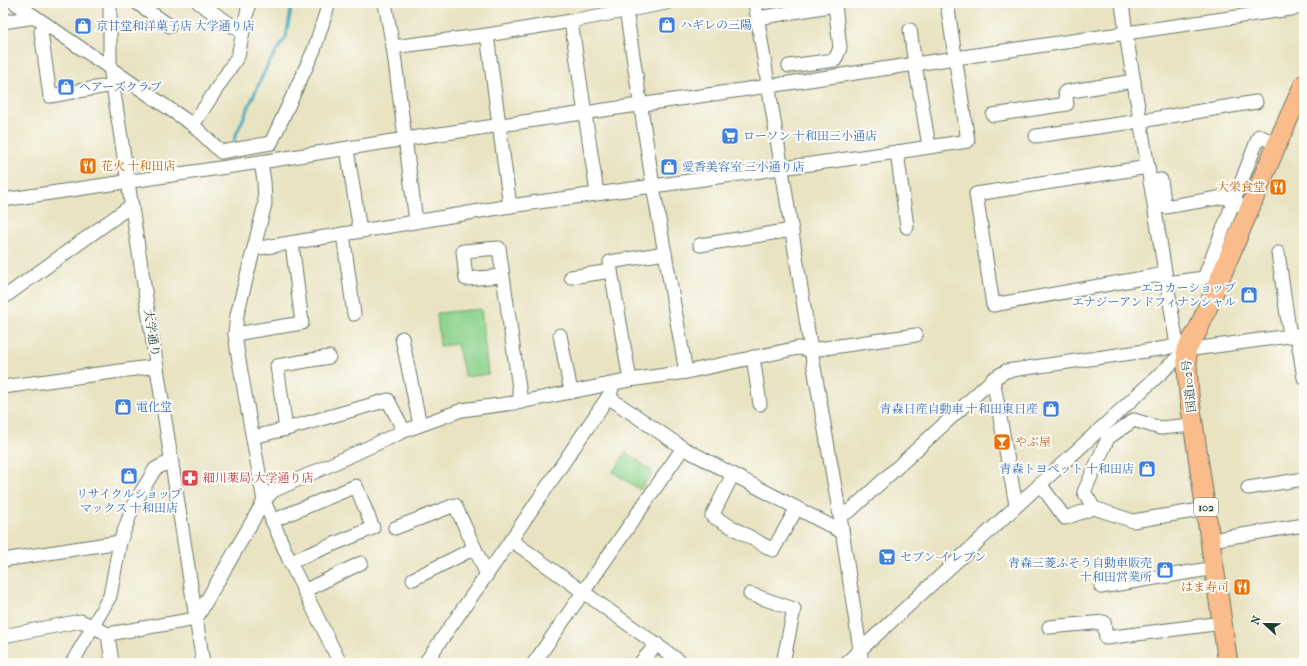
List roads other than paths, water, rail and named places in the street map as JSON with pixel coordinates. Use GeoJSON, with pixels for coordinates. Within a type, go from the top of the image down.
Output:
{"type":"FeatureCollection","features":[{"type":"Feature","properties":{"kind":"highway","name":"国道102号"},"geometry":{"type":"LineString","coordinates":[[1228,663],[1211,540],[1181,348],[1198,330],[1241,205],[1299,106],[1304,84]]}},
{"type":"Feature","properties":{"kind":"street"},"geometry":{"type":"LineString","coordinates":[[15,3],[193,125],[221,152],[271,143],[314,50],[329,3]]}},
{"type":"Feature","properties":{"kind":"street","name":"大学通り"},"geometry":{"type":"LineString","coordinates":[[110,3],[110,67],[203,663]]}},
{"type":"Feature","properties":{"kind":"street"},"geometry":{"type":"LineString","coordinates":[[137,3],[170,26]]}},
{"type":"Feature","properties":{"kind":"street"},"geometry":{"type":"LineString","coordinates":[[199,3],[242,32]]}},
{"type":"Feature","properties":{"kind":"street"},"geometry":{"type":"LineString","coordinates":[[193,125],[238,56],[249,3]]}},
{"type":"Feature","properties":{"kind":"street"},"geometry":{"type":"LineString","coordinates":[[385,3],[393,47],[416,221]]}},
{"type":"Feature","properties":{"kind":"street"},"geometry":{"type":"LineString","coordinates":[[393,47],[487,35],[571,21],[621,8],[666,3]]}},
{"type":"Feature","properties":{"kind":"street"},"geometry":{"type":"LineString","coordinates":[[756,3],[781,167],[840,516],[861,657]]}},
{"type":"Feature","properties":{"kind":"street"},"geometry":{"type":"LineString","coordinates":[[254,249],[510,206],[968,141],[947,3]]}},
{"type":"Feature","properties":{"kind":"street"},"geometry":{"type":"LineString","coordinates":[[1122,3],[1166,278],[1181,348]]}},
{"type":"Feature","properties":{"kind":"street"},"geometry":{"type":"LineString","coordinates":[[758,18],[835,5],[840,48],[835,60],[789,66]]}},
{"type":"Feature","properties":{"kind":"street"},"geometry":{"type":"LineString","coordinates":[[3,200],[348,149],[405,139],[1304,7]]}},
{"type":"Feature","properties":{"kind":"street"},"geometry":{"type":"LineString","coordinates":[[621,8],[641,105],[686,372]]}},
{"type":"Feature","properties":{"kind":"street"},"geometry":{"type":"LineString","coordinates":[[3,22],[40,20]]}},
{"type":"Feature","properties":{"kind":"street"},"geometry":{"type":"LineString","coordinates":[[40,20],[50,96],[113,85]]}},
{"type":"Feature","properties":{"kind":"street"},"geometry":{"type":"LineString","coordinates":[[571,21],[596,193]]}},
{"type":"Feature","properties":{"kind":"street"},"geometry":{"type":"LineString","coordinates":[[910,30],[929,146]]}},
{"type":"Feature","properties":{"kind":"street"},"geometry":{"type":"LineString","coordinates":[[487,35],[510,206]]}},
{"type":"Feature","properties":{"kind":"street"},"geometry":{"type":"LineString","coordinates":[[993,115],[1067,104],[1065,92],[1134,81]]}},
{"type":"Feature","properties":{"kind":"street"},"geometry":{"type":"LineString","coordinates":[[1036,136],[1256,102]]}},
{"type":"Feature","properties":{"kind":"street"},"geometry":{"type":"LineString","coordinates":[[348,149],[360,231]]}},
{"type":"Feature","properties":{"kind":"street"},"geometry":{"type":"LineString","coordinates":[[897,152],[907,227]]}},
{"type":"Feature","properties":{"kind":"street"},"geometry":{"type":"LineString","coordinates":[[260,162],[264,181],[265,204],[237,315],[235,334],[238,355],[264,501],[290,562],[340,663]]}},
{"type":"Feature","properties":{"kind":"street"},"geometry":{"type":"LineString","coordinates":[[1148,167],[976,194],[993,305],[1166,278],[1204,278],[1241,205],[1224,197],[1165,207],[1161,180],[1150,182]]}},
{"type":"Feature","properties":{"kind":"street"},"geometry":{"type":"LineString","coordinates":[[3,298],[132,205]]}},
{"type":"Feature","properties":{"kind":"street"},"geometry":{"type":"LineString","coordinates":[[700,245],[792,230]]}},
{"type":"Feature","properties":{"kind":"street"},"geometry":{"type":"LineString","coordinates":[[343,234],[354,314]]}},
{"type":"Feature","properties":{"kind":"street"},"geometry":{"type":"LineString","coordinates":[[235,334],[302,323],[292,243]]}},
{"type":"Feature","properties":{"kind":"street"},"geometry":{"type":"LineString","coordinates":[[630,380],[610,262],[665,253]]}},
{"type":"Feature","properties":{"kind":"street"},"geometry":{"type":"LineString","coordinates":[[1278,253],[1297,335],[1304,378]]}},
{"type":"Feature","properties":{"kind":"street"},"geometry":{"type":"LineString","coordinates":[[571,277],[611,271]]}},
{"type":"Feature","properties":{"kind":"street"},"geometry":{"type":"LineString","coordinates":[[502,276],[521,402]]}},
{"type":"Feature","properties":{"kind":"street"},"geometry":{"type":"LineString","coordinates":[[560,335],[571,392]]}},
{"type":"Feature","properties":{"kind":"street"},"geometry":{"type":"LineString","coordinates":[[4,636],[81,621],[108,634],[196,619],[264,501],[273,491],[404,431],[462,410],[521,402],[630,380],[686,372],[798,348],[811,350],[916,335]]}},
{"type":"Feature","properties":{"kind":"street"},"geometry":{"type":"LineString","coordinates":[[840,516],[851,510],[993,379],[1006,371],[1166,348],[1181,348],[1297,335]]}},
{"type":"Feature","properties":{"kind":"street"},"geometry":{"type":"LineString","coordinates":[[402,338],[420,425]]}},
{"type":"Feature","properties":{"kind":"street"},"geometry":{"type":"LineString","coordinates":[[846,663],[861,657],[1016,505],[1040,484],[1181,348]]}},
{"type":"Feature","properties":{"kind":"street"},"geometry":{"type":"LineString","coordinates":[[286,429],[277,366],[329,357]]}},
{"type":"Feature","properties":{"kind":"street"},"geometry":{"type":"LineString","coordinates":[[753,357],[760,404]]}},
{"type":"Feature","properties":{"kind":"street"},"geometry":{"type":"LineString","coordinates":[[3,387],[156,366]]}},
{"type":"Feature","properties":{"kind":"street"},"geometry":{"type":"LineString","coordinates":[[993,379],[1016,505]]}},
{"type":"Feature","properties":{"kind":"street"},"geometry":{"type":"LineString","coordinates":[[425,663],[608,398],[613,384]]}},
{"type":"Feature","properties":{"kind":"street"},"geometry":{"type":"LineString","coordinates":[[608,398],[683,448],[842,532]]}},
{"type":"Feature","properties":{"kind":"street"},"geometry":{"type":"LineString","coordinates":[[253,437],[388,400],[404,431]]}},
{"type":"Feature","properties":{"kind":"street"},"geometry":{"type":"LineString","coordinates":[[1094,508],[1084,492],[1108,438],[1134,420],[1160,428],[1193,425]]}},
{"type":"Feature","properties":{"kind":"street"},"geometry":{"type":"LineString","coordinates":[[534,663],[683,448]]}},
{"type":"Feature","properties":{"kind":"street"},"geometry":{"type":"LineString","coordinates":[[72,663],[110,596],[120,542],[134,504],[155,469],[171,461]]}},
{"type":"Feature","properties":{"kind":"street"},"geometry":{"type":"LineString","coordinates":[[733,474],[712,516],[773,550],[797,508]]}},
{"type":"Feature","properties":{"kind":"street"},"geometry":{"type":"LineString","coordinates":[[1248,488],[1304,481]]}},
{"type":"Feature","properties":{"kind":"street"},"geometry":{"type":"LineString","coordinates":[[1040,484],[1065,518],[1094,508],[1133,521],[1206,509]]}},
{"type":"Feature","properties":{"kind":"street"},"geometry":{"type":"LineString","coordinates":[[272,521],[356,486],[373,528],[290,562]]}},
{"type":"Feature","properties":{"kind":"street"},"geometry":{"type":"LineString","coordinates":[[395,528],[455,504],[487,575]]}},
{"type":"Feature","properties":{"kind":"street"},"geometry":{"type":"LineString","coordinates":[[1211,540],[1304,525]]}},
{"type":"Feature","properties":{"kind":"street"},"geometry":{"type":"LineString","coordinates":[[511,540],[682,663]]}},
{"type":"Feature","properties":{"kind":"street"},"geometry":{"type":"LineString","coordinates":[[3,560],[120,542]]}},
{"type":"Feature","properties":{"kind":"street"},"geometry":{"type":"LineString","coordinates":[[413,579],[475,548]]}},
{"type":"Feature","properties":{"kind":"street"},"geometry":{"type":"LineString","coordinates":[[304,591],[361,562]]}},
{"type":"Feature","properties":{"kind":"street"},"geometry":{"type":"LineString","coordinates":[[1101,586],[1215,568]]}},
{"type":"Feature","properties":{"kind":"street"},"geometry":{"type":"LineString","coordinates":[[750,594],[794,609],[783,663]]}},
{"type":"Feature","properties":{"kind":"street"},"geometry":{"type":"LineString","coordinates":[[1049,627],[1104,622],[1106,638],[1222,623]]}},
{"type":"Feature","properties":{"kind":"street"},"geometry":{"type":"LineString","coordinates":[[108,634],[112,663]]}},
{"type":"Feature","properties":{"kind":"street"},"geometry":{"type":"LineString","coordinates":[[640,663],[657,644]]}},
{"type":"Feature","properties":{"kind":"waterway"},"geometry":{"type":"LineString","coordinates":[[234,139],[267,66],[286,37],[292,3]]}},
{"type":"Feature","properties":{"kind":"place","name":"ハギレの三陽"},"geometry":{"type":"Point","coordinates":[667,25]}},
{"type":"Feature","properties":{"kind":"place","name":"京甘堂和洋菓子店 大学通り店"},"geometry":{"type":"Point","coordinates":[83,26]}},
{"type":"Feature","properties":{"kind":"place","name":"ヘアーズクラブ"},"geometry":{"type":"Point","coordinates":[66,87]}},
{"type":"Feature","properties":{"kind":"place","name":"ローソン 十和田三小通店"},"geometry":{"type":"Point","coordinates":[730,136]}},
{"type":"Feature","properties":{"kind":"place","name":"花火 十和田店"},"geometry":{"type":"Point","coordinates":[88,166]}},
{"type":"Feature","properties":{"kind":"place","name":"愛香美容室 三小通り店"},"geometry":{"type":"Point","coordinates":[669,167]}},
{"type":"Feature","properties":{"kind":"place","name":"大栄食堂"},"geometry":{"type":"Point","coordinates":[1278,187]}},
{"type":"Feature","properties":{"kind":"place","name":"エコカーショップ エナジーアンドフィナンシャル"},"geometry":{"type":"Point","coordinates":[1249,295]}},
{"type":"Feature","properties":{"kind":"place","name":"電化堂"},"geometry":{"type":"Point","coordinates":[123,407]}},
{"type":"Feature","properties":{"kind":"place","name":"青森日産自動車 十和田東日産"},"geometry":{"type":"Point","coordinates":[1051,409]}},
{"type":"Feature","properties":{"kind":"place","name":"やぶ屋"},"geometry":{"type":"Point","coordinates":[1002,442]}},
{"type":"Feature","properties":{"kind":"place","name":"青森トヨペット 十和田店"},"geometry":{"type":"Point","coordinates":[1147,469]}},
{"type":"Feature","properties":{"kind":"place","name":"リサイクルショップ マックス 十和田店"},"geometry":{"type":"Point","coordinates":[129,476]}},
{"type":"Feature","properties":{"kind":"place","name":"細川薬局 大学通り店"},"geometry":{"type":"Point","coordinates":[190,478]}},
{"type":"Feature","properties":{"kind":"place","name":"セブン-イレブン"},"geometry":{"type":"Point","coordinates":[887,557]}},
{"type":"Feature","properties":{"kind":"place","name":"青森三菱ふそう自動車販売 十和田営業所"},"geometry":{"type":"Point","coordinates":[1165,570]}},
{"type":"Feature","properties":{"kind":"place","name":"はま寿司"},"geometry":{"type":"Point","coordinates":[1242,587]}}]}
